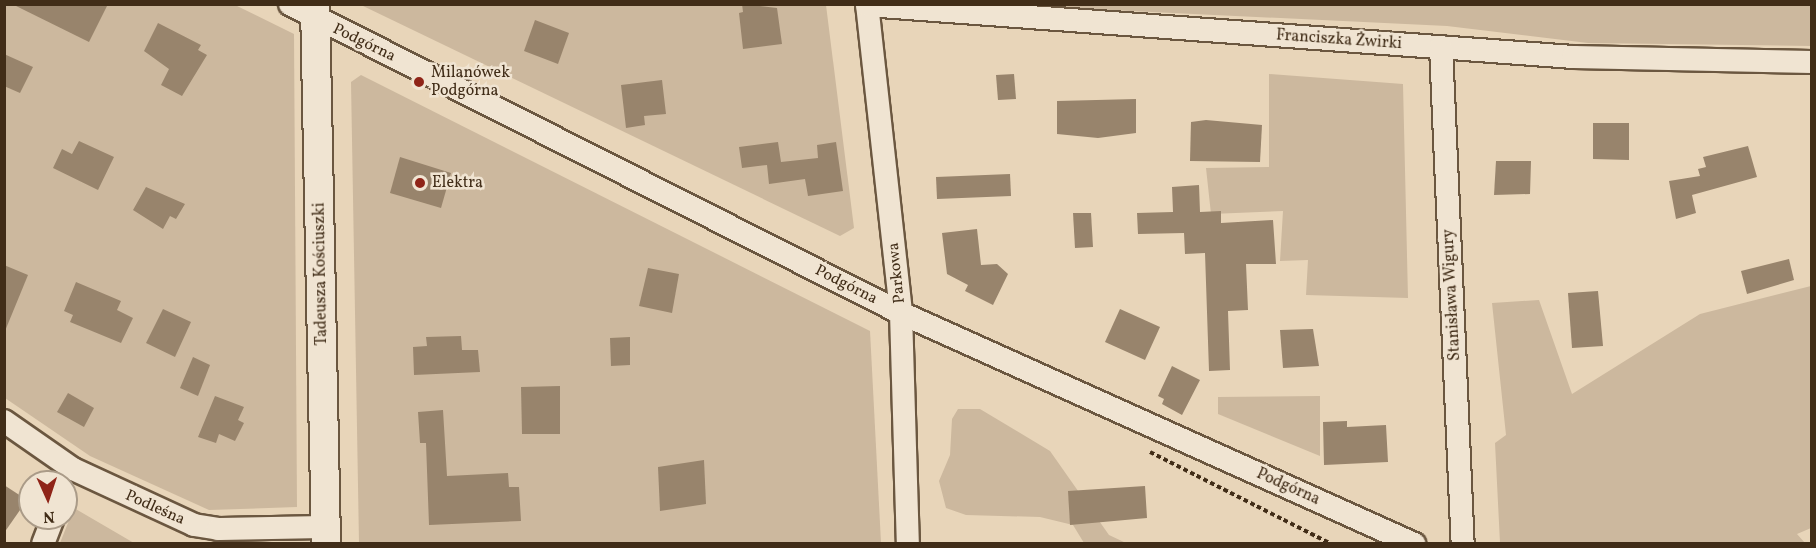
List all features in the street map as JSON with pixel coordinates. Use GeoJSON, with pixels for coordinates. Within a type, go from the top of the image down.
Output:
{"type":"FeatureCollection","features":[{"type":"Feature","properties":{"kind":"street","name":"Podgórna"},"geometry":{"type":"LineString","coordinates":[[290,4],[316,12],[902,313],[1414,543]]}},
{"type":"Feature","properties":{"kind":"street","name":"Franciszka Żwirki"},"geometry":{"type":"LineString","coordinates":[[867,5],[1573,57],[1812,62]]}},
{"type":"Feature","properties":{"kind":"street","name":"Parkowa"},"geometry":{"type":"LineString","coordinates":[[867,5],[902,313],[908,543]]}},
{"type":"Feature","properties":{"kind":"street","name":"Tadeusza Kościuszki"},"geometry":{"type":"LineString","coordinates":[[316,12],[326,535]]}},
{"type":"Feature","properties":{"kind":"street","name":"Stanisława Wigury"},"geometry":{"type":"LineString","coordinates":[[1441,47],[1463,543]]}},
{"type":"Feature","properties":{"kind":"street","name":"Podleśna"},"geometry":{"type":"LineString","coordinates":[[4,421],[60,470]]}},
{"type":"Feature","properties":{"kind":"street","name":"Podleśna"},"geometry":{"type":"LineString","coordinates":[[78,481],[194,525],[218,529],[326,535]]}},
{"type":"Feature","properties":{"kind":"shaded area"},"geometry":{"type":"Polygon","coordinates":[[[4,5],[235,5],[294,34],[297,507],[209,510],[90,456],[5,398],[4,5]]]}},
{"type":"Feature","properties":{"kind":"shaded area"},"geometry":{"type":"Polygon","coordinates":[[[361,5],[826,5],[854,228],[840,236],[361,5]]]}},
{"type":"Feature","properties":{"kind":"shaded area"},"geometry":{"type":"Polygon","coordinates":[[[1007,5],[1811,5],[1811,46],[1588,43],[1447,26],[1007,5]]]}},
{"type":"Feature","properties":{"kind":"shaded area"},"geometry":{"type":"Polygon","coordinates":[[[1269,74],[1403,84],[1408,298],[1306,295],[1308,260],[1280,261],[1283,211],[1211,214],[1206,168],[1269,167],[1269,74]]]}},
{"type":"Feature","properties":{"kind":"shaded area"},"geometry":{"type":"Polygon","coordinates":[[[361,75],[870,331],[881,543],[359,543],[351,82],[361,75]]]}},
{"type":"Feature","properties":{"kind":"shaded area"},"geometry":{"type":"Polygon","coordinates":[[[1811,286],[1811,528],[1797,534],[1805,543],[1500,543],[1495,443],[1506,435],[1492,303],[1539,300],[1572,394],[1700,314],[1811,286]]]}},
{"type":"Feature","properties":{"kind":"shaded area"},"geometry":{"type":"Polygon","coordinates":[[[1320,396],[1320,456],[1218,414],[1218,397],[1320,396]]]}},
{"type":"Feature","properties":{"kind":"shaded area"},"geometry":{"type":"Polygon","coordinates":[[[958,409],[980,409],[1050,451],[1109,535],[1126,543],[1084,543],[1073,525],[1040,517],[966,515],[946,508],[939,481],[950,455],[952,419],[958,409]]]}},
{"type":"Feature","properties":{"kind":"shaded area"},"geometry":{"type":"Polygon","coordinates":[[[78,510],[134,543],[60,543],[65,530],[78,530],[78,510]]]}},
{"type":"Feature","properties":{"kind":"building"},"geometry":{"type":"Polygon","coordinates":[[[12,4],[108,4],[89,42],[12,4]]]}},
{"type":"Feature","properties":{"kind":"building"},"geometry":{"type":"Polygon","coordinates":[[[742,4],[777,8],[782,44],[743,49],[739,13],[743,12],[742,4]]]}},
{"type":"Feature","properties":{"kind":"building"},"geometry":{"type":"Polygon","coordinates":[[[535,20],[569,33],[558,64],[524,51],[535,20]]]}},
{"type":"Feature","properties":{"kind":"building"},"geometry":{"type":"Polygon","coordinates":[[[158,23],[201,45],[198,50],[207,55],[182,96],[161,85],[169,69],[144,51],[158,23]]]}},
{"type":"Feature","properties":{"kind":"building"},"geometry":{"type":"Polygon","coordinates":[[[4,54],[33,67],[20,93],[4,86],[4,54]]]}},
{"type":"Feature","properties":{"kind":"building"},"geometry":{"type":"Polygon","coordinates":[[[1014,74],[1016,99],[998,100],[996,75],[1014,74]]]}},
{"type":"Feature","properties":{"kind":"building"},"geometry":{"type":"Polygon","coordinates":[[[662,80],[666,114],[644,116],[645,125],[626,128],[621,85],[662,80]]]}},
{"type":"Feature","properties":{"kind":"building"},"geometry":{"type":"Polygon","coordinates":[[[1136,99],[1136,133],[1098,138],[1057,134],[1057,101],[1136,99]]]}},
{"type":"Feature","properties":{"kind":"building"},"geometry":{"type":"Polygon","coordinates":[[[1206,120],[1262,125],[1260,162],[1190,161],[1191,122],[1206,120]]]}},
{"type":"Feature","properties":{"kind":"building"},"geometry":{"type":"Polygon","coordinates":[[[1593,123],[1629,123],[1629,160],[1593,159],[1593,123]]]}},
{"type":"Feature","properties":{"kind":"building"},"geometry":{"type":"Polygon","coordinates":[[[79,141],[114,157],[98,190],[53,168],[62,149],[72,154],[79,141]]]}},
{"type":"Feature","properties":{"kind":"building"},"geometry":{"type":"Polygon","coordinates":[[[778,142],[781,162],[818,158],[817,145],[836,142],[843,191],[808,196],[805,179],[769,184],[767,165],[742,168],[739,147],[778,142]]]}},
{"type":"Feature","properties":{"kind":"building"},"geometry":{"type":"Polygon","coordinates":[[[1748,146],[1757,177],[1692,195],[1696,213],[1676,219],[1669,181],[1700,176],[1698,169],[1706,167],[1703,157],[1748,146]]]}},
{"type":"Feature","properties":{"kind":"building","name":"Elektra"},"geometry":{"type":"Polygon","coordinates":[[[400,157],[451,173],[441,208],[390,193],[400,157]]]}},
{"type":"Feature","properties":{"kind":"building"},"geometry":{"type":"Polygon","coordinates":[[[1496,161],[1531,161],[1530,194],[1494,195],[1496,161]]]}},
{"type":"Feature","properties":{"kind":"building"},"geometry":{"type":"Polygon","coordinates":[[[1010,174],[1011,196],[937,199],[936,177],[1010,174]]]}},
{"type":"Feature","properties":{"kind":"building"},"geometry":{"type":"Polygon","coordinates":[[[1199,185],[1200,212],[1221,211],[1221,223],[1273,220],[1276,264],[1246,264],[1248,310],[1228,311],[1230,370],[1209,371],[1205,253],[1185,254],[1184,233],[1138,234],[1137,213],[1173,212],[1172,187],[1199,185]]]}},
{"type":"Feature","properties":{"kind":"building"},"geometry":{"type":"Polygon","coordinates":[[[146,187],[185,204],[176,219],[170,216],[163,229],[133,210],[146,187]]]}},
{"type":"Feature","properties":{"kind":"building"},"geometry":{"type":"Polygon","coordinates":[[[1073,213],[1091,213],[1093,247],[1075,248],[1073,213]]]}},
{"type":"Feature","properties":{"kind":"building"},"geometry":{"type":"Polygon","coordinates":[[[977,229],[981,265],[997,264],[1008,274],[993,305],[965,291],[968,285],[947,274],[942,233],[977,229]]]}},
{"type":"Feature","properties":{"kind":"building"},"geometry":{"type":"Polygon","coordinates":[[[1789,259],[1794,280],[1747,294],[1741,271],[1789,259]]]}},
{"type":"Feature","properties":{"kind":"building"},"geometry":{"type":"Polygon","coordinates":[[[4,265],[28,275],[5,331],[4,331],[4,265]]]}},
{"type":"Feature","properties":{"kind":"building"},"geometry":{"type":"Polygon","coordinates":[[[648,268],[679,274],[672,313],[639,306],[648,268]]]}},
{"type":"Feature","properties":{"kind":"building"},"geometry":{"type":"Polygon","coordinates":[[[76,282],[121,301],[117,310],[133,318],[121,343],[70,322],[73,315],[64,311],[76,282]]]}},
{"type":"Feature","properties":{"kind":"building"},"geometry":{"type":"Polygon","coordinates":[[[1598,291],[1603,346],[1572,348],[1568,293],[1598,291]]]}},
{"type":"Feature","properties":{"kind":"building"},"geometry":{"type":"Polygon","coordinates":[[[163,309],[191,322],[175,357],[146,343],[163,309]]]}},
{"type":"Feature","properties":{"kind":"building"},"geometry":{"type":"Polygon","coordinates":[[[1120,309],[1160,327],[1145,360],[1105,342],[1120,309]]]}},
{"type":"Feature","properties":{"kind":"building"},"geometry":{"type":"Polygon","coordinates":[[[1313,329],[1319,366],[1283,368],[1280,330],[1313,329]]]}},
{"type":"Feature","properties":{"kind":"building"},"geometry":{"type":"Polygon","coordinates":[[[461,336],[462,350],[478,350],[480,372],[414,375],[413,347],[427,346],[426,337],[461,336]]]}},
{"type":"Feature","properties":{"kind":"building"},"geometry":{"type":"Polygon","coordinates":[[[630,337],[630,365],[611,366],[610,338],[630,337]]]}},
{"type":"Feature","properties":{"kind":"building"},"geometry":{"type":"Polygon","coordinates":[[[193,357],[210,365],[198,396],[180,388],[193,357]]]}},
{"type":"Feature","properties":{"kind":"building"},"geometry":{"type":"Polygon","coordinates":[[[1172,366],[1200,380],[1182,415],[1162,404],[1164,399],[1158,396],[1172,366]]]}},
{"type":"Feature","properties":{"kind":"building"},"geometry":{"type":"Polygon","coordinates":[[[560,386],[560,434],[522,434],[521,387],[560,386]]]}},
{"type":"Feature","properties":{"kind":"building"},"geometry":{"type":"Polygon","coordinates":[[[68,393],[94,408],[84,427],[57,412],[68,393]]]}},
{"type":"Feature","properties":{"kind":"building"},"geometry":{"type":"Polygon","coordinates":[[[215,396],[244,407],[238,420],[244,423],[235,441],[219,434],[216,443],[198,437],[215,396]]]}},
{"type":"Feature","properties":{"kind":"building"},"geometry":{"type":"Polygon","coordinates":[[[443,410],[447,476],[508,473],[509,487],[519,487],[521,521],[429,525],[426,443],[420,443],[418,412],[443,410]]]}},
{"type":"Feature","properties":{"kind":"building"},"geometry":{"type":"Polygon","coordinates":[[[1347,421],[1347,427],[1386,425],[1388,462],[1324,465],[1323,422],[1347,421]]]}},
{"type":"Feature","properties":{"kind":"building"},"geometry":{"type":"Polygon","coordinates":[[[704,460],[706,504],[660,511],[658,467],[704,460]]]}},
{"type":"Feature","properties":{"kind":"building"},"geometry":{"type":"Polygon","coordinates":[[[4,485],[18,494],[18,513],[4,533],[4,485]]]}},
{"type":"Feature","properties":{"kind":"building"},"geometry":{"type":"Polygon","coordinates":[[[1145,486],[1147,518],[1070,525],[1068,491],[1145,486]]]}},
{"type":"Feature","properties":{"kind":"place","name":"Milanówek Podgórna"},"geometry":{"type":"Point","coordinates":[419,82]}},
{"type":"Feature","properties":{"kind":"place","name":"Elektra"},"geometry":{"type":"Point","coordinates":[420,183]}}]}
